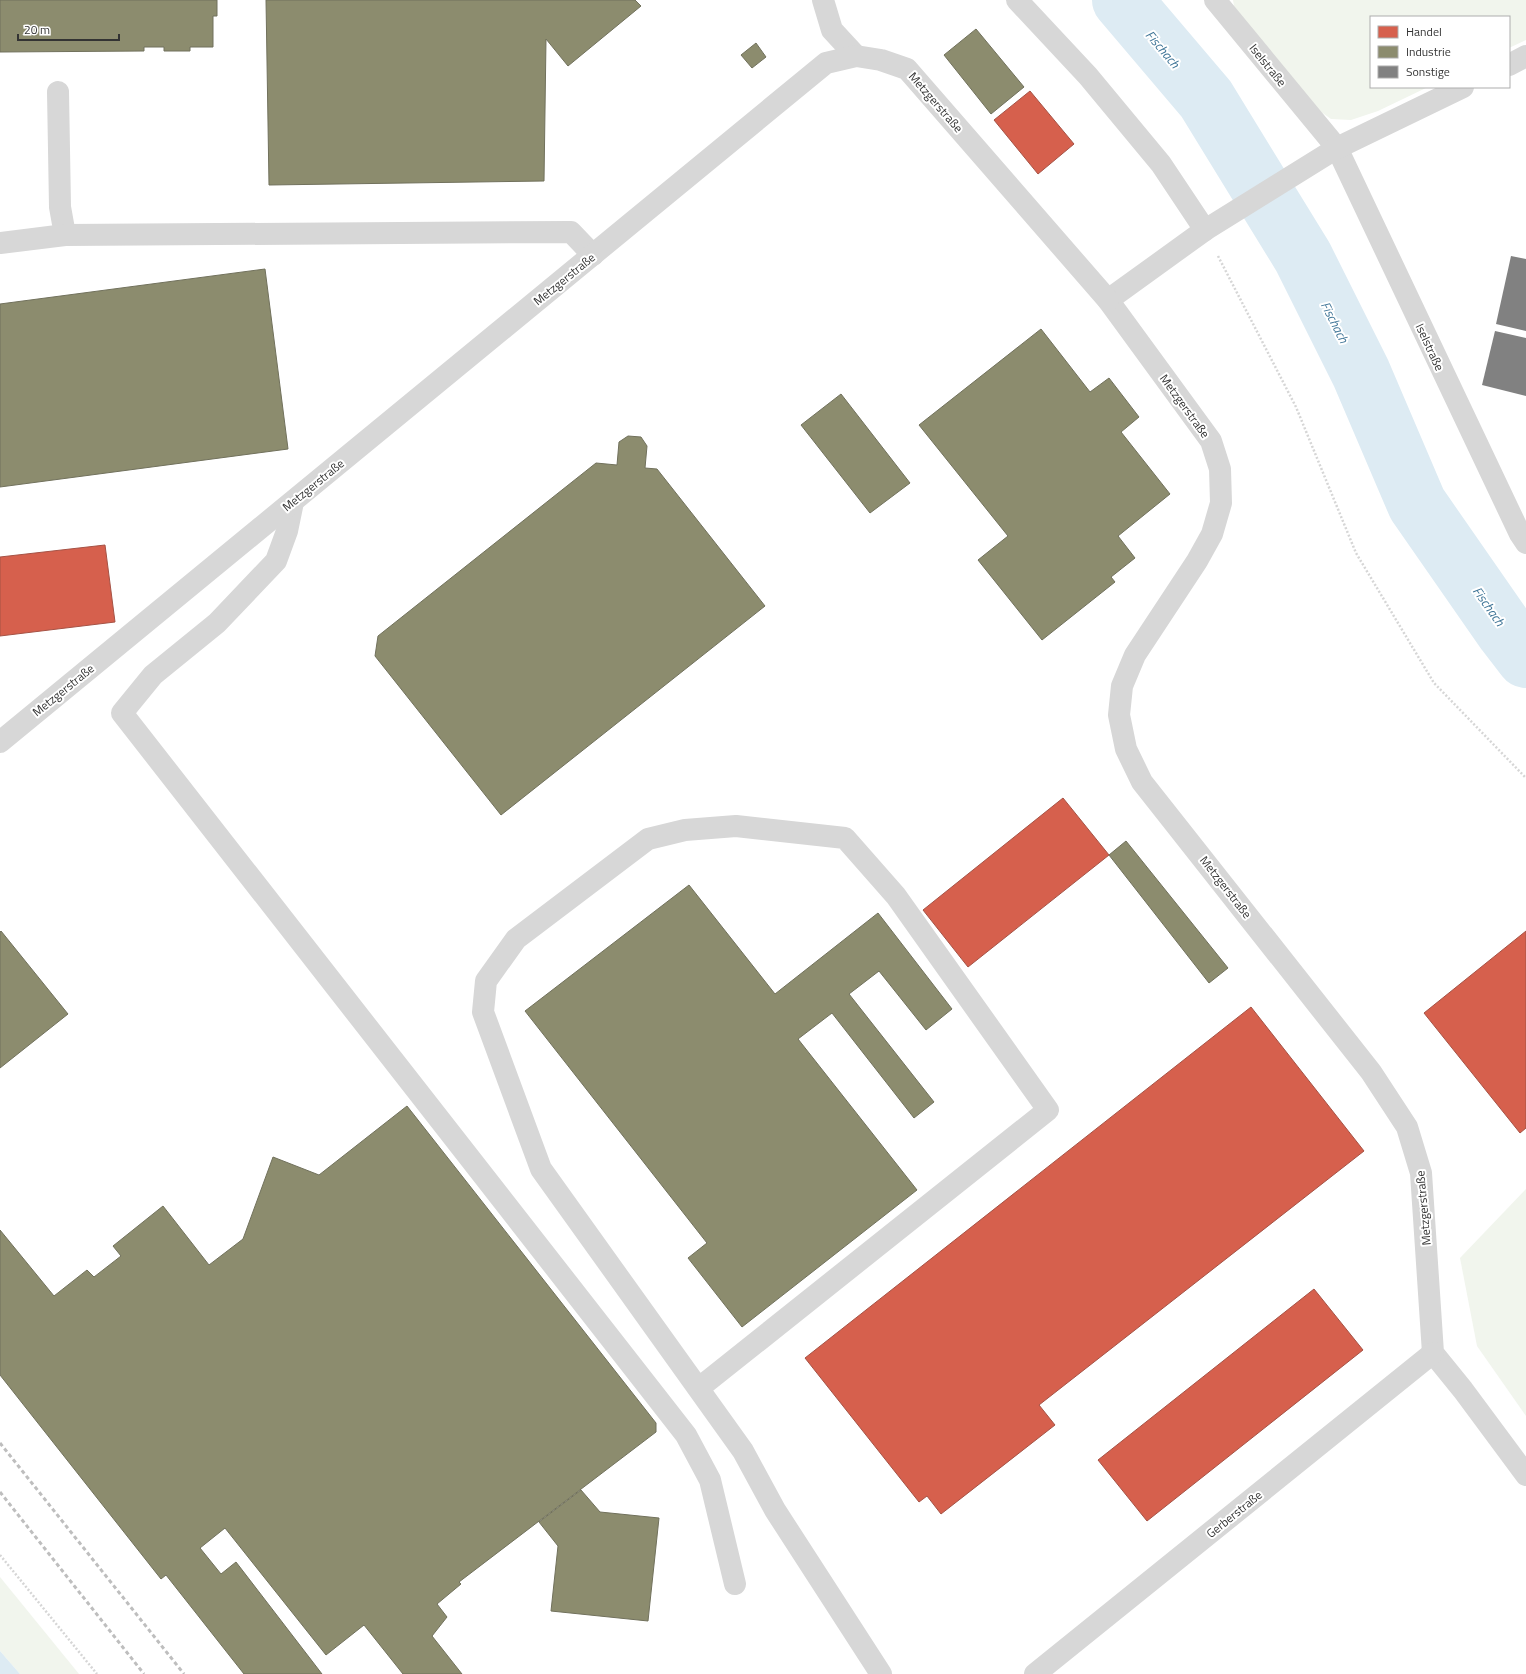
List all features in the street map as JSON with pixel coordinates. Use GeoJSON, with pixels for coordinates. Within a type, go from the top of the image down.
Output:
{"type":"FeatureCollection","features":[{"type":"Feature","properties":{"kind":"street"},"geometry":{"type":"LineString","coordinates":[[823,0],[832,30],[856,56]]}},
{"type":"Feature","properties":{"kind":"street"},"geometry":{"type":"LineString","coordinates":[[1017,0],[1088,76],[1161,164],[1205,230]]}},
{"type":"Feature","properties":{"kind":"street","name":"Iselstraße"},"geometry":{"type":"LineString","coordinates":[[1215,0],[1337,148],[1440,368],[1520,534],[1526,543]]}},
{"type":"Feature","properties":{"kind":"street","name":"Metzgerstraße"},"geometry":{"type":"LineString","coordinates":[[0,742],[826,63],[856,56],[881,60],[907,69],[1108,300],[1211,441],[1220,469],[1221,503],[1212,534],[1197,562],[1135,655],[1122,686],[1119,715],[1126,749],[1142,782],[1371,1072],[1407,1126],[1421,1173],[1433,1354]]}},
{"type":"Feature","properties":{"kind":"street"},"geometry":{"type":"LineString","coordinates":[[1510,64],[1526,56]]}},
{"type":"Feature","properties":{"kind":"street"},"geometry":{"type":"LineString","coordinates":[[1108,300],[1205,230],[1337,148],[1461,88]]}},
{"type":"Feature","properties":{"kind":"street"},"geometry":{"type":"LineString","coordinates":[[58,92],[60,206],[64,235]]}},
{"type":"Feature","properties":{"kind":"street"},"geometry":{"type":"LineString","coordinates":[[0,244],[64,235],[571,232],[593,255]]}},
{"type":"Feature","properties":{"kind":"street"},"geometry":{"type":"LineString","coordinates":[[293,502],[286,531],[276,561],[217,623],[153,675],[122,713],[686,1435],[710,1480],[735,1584]]}},
{"type":"Feature","properties":{"kind":"street"},"geometry":{"type":"LineString","coordinates":[[699,1388],[1048,1110],[896,896],[845,838],[736,826],[685,830],[648,839],[516,939],[486,981],[483,1012],[541,1169],[743,1451],[774,1510],[881,1674]]}},
{"type":"Feature","properties":{"kind":"street"},"geometry":{"type":"LineString","coordinates":[[1433,1354],[1463,1390],[1526,1475]]}},
{"type":"Feature","properties":{"kind":"street","name":"Gerberstraße"},"geometry":{"type":"LineString","coordinates":[[1035,1674],[1433,1354]]}},
{"type":"Feature","properties":{"kind":"path"},"geometry":{"type":"LineString","coordinates":[[1205,230],[1296,407],[1356,552],[1434,683],[1526,778]]}},
{"type":"Feature","properties":{"kind":"path"},"geometry":{"type":"LineString","coordinates":[[0,1555],[97,1674]]}},
{"type":"Feature","properties":{"kind":"shaded area"},"geometry":{"type":"Polygon","coordinates":[[[1233,0],[1526,0],[1526,40],[1510,48],[1510,16],[1370,16],[1370,88],[1426,88],[1378,111],[1351,120],[1331,119],[1307,102],[1234,6],[1233,0]]]}},
{"type":"Feature","properties":{"kind":"shaded area"},"geometry":{"type":"Polygon","coordinates":[[[1526,1189],[1526,1416],[1477,1346],[1460,1258],[1526,1189]]]}},
{"type":"Feature","properties":{"kind":"shaded area"},"geometry":{"type":"Polygon","coordinates":[[[0,1577],[79,1674],[20,1674],[0,1651],[0,1577]]]}},
{"type":"Feature","properties":{"kind":"shaded area"},"geometry":{"type":"Polygon","coordinates":[[[0,1651],[20,1674],[0,1674],[0,1651]]]}},
{"type":"Feature","properties":{"kind":"building: Handel"},"geometry":{"type":"Polygon","coordinates":[[[1030,91],[1074,144],[1038,174],[994,120],[1030,91]]]}},
{"type":"Feature","properties":{"kind":"building: Handel"},"geometry":{"type":"Polygon","coordinates":[[[105,545],[115,622],[0,636],[0,557],[105,545]]]}},
{"type":"Feature","properties":{"kind":"building: Handel"},"geometry":{"type":"Polygon","coordinates":[[[1063,798],[1109,855],[968,967],[923,910],[1063,798]]]}},
{"type":"Feature","properties":{"kind":"building: Handel"},"geometry":{"type":"Polygon","coordinates":[[[1526,931],[1526,1128],[1520,1133],[1424,1013],[1526,931]]]}},
{"type":"Feature","properties":{"kind":"building: Handel"},"geometry":{"type":"Polygon","coordinates":[[[1251,1007],[1364,1151],[1039,1405],[1055,1425],[941,1514],[927,1496],[919,1502],[805,1358],[1251,1007]]]}},
{"type":"Feature","properties":{"kind":"building: Handel"},"geometry":{"type":"Polygon","coordinates":[[[1314,1289],[1363,1350],[1147,1521],[1098,1460],[1314,1289]]]}},
{"type":"Feature","properties":{"kind":"building: Industrie"},"geometry":{"type":"Polygon","coordinates":[[[0,0],[217,0],[217,16],[213,16],[213,47],[190,47],[190,51],[164,51],[164,47],[144,47],[144,51],[0,52],[0,0]]]}},
{"type":"Feature","properties":{"kind":"building: Industrie"},"geometry":{"type":"Polygon","coordinates":[[[266,0],[635,0],[641,6],[568,66],[546,39],[544,181],[269,185],[266,0]]]}},
{"type":"Feature","properties":{"kind":"building: Industrie"},"geometry":{"type":"Polygon","coordinates":[[[976,29],[1024,87],[991,114],[944,55],[976,29]]]}},
{"type":"Feature","properties":{"kind":"building: Industrie"},"geometry":{"type":"Polygon","coordinates":[[[756,43],[766,57],[752,68],[741,55],[756,43]]]}},
{"type":"Feature","properties":{"kind":"building: Industrie"},"geometry":{"type":"Polygon","coordinates":[[[265,269],[288,449],[0,487],[0,304],[265,269]]]}},
{"type":"Feature","properties":{"kind":"building: Industrie"},"geometry":{"type":"Polygon","coordinates":[[[1041,329],[1090,392],[1109,378],[1139,417],[1121,432],[1170,494],[1118,536],[1135,558],[1111,577],[1115,582],[1042,640],[978,560],[1008,536],[919,425],[1041,329]]]}},
{"type":"Feature","properties":{"kind":"building: Industrie"},"geometry":{"type":"Polygon","coordinates":[[[841,394],[910,483],[870,513],[801,425],[841,394]]]}},
{"type":"Feature","properties":{"kind":"building: Industrie"},"geometry":{"type":"Polygon","coordinates":[[[628,436],[641,437],[647,446],[645,468],[657,469],[765,606],[501,815],[375,656],[378,636],[596,463],[617,465],[619,442],[628,436]]]}},
{"type":"Feature","properties":{"kind":"building: Industrie"},"geometry":{"type":"Polygon","coordinates":[[[1126,841],[1228,968],[1209,983],[1109,855],[1126,841]]]}},
{"type":"Feature","properties":{"kind":"building: Industrie"},"geometry":{"type":"Polygon","coordinates":[[[689,885],[775,994],[878,913],[952,1009],[926,1030],[879,971],[849,994],[934,1102],[914,1118],[832,1013],[798,1039],[917,1190],[742,1327],[688,1258],[707,1243],[525,1011],[689,885]]]}},
{"type":"Feature","properties":{"kind":"building: Industrie"},"geometry":{"type":"Polygon","coordinates":[[[1,931],[68,1014],[0,1068],[0,932],[1,931]]]}},
{"type":"Feature","properties":{"kind":"building: Industrie"},"geometry":{"type":"Polygon","coordinates":[[[407,1106],[656,1423],[656,1432],[459,1582],[461,1584],[437,1604],[447,1617],[432,1636],[462,1674],[403,1674],[364,1625],[326,1655],[225,1528],[200,1548],[221,1574],[236,1562],[322,1674],[244,1674],[166,1575],[161,1579],[0,1375],[0,1230],[54,1296],[87,1270],[94,1277],[121,1256],[113,1246],[163,1206],[209,1265],[243,1239],[273,1157],[319,1175],[407,1106]]]}},
{"type":"Feature","properties":{"kind":"building: Industrie"},"geometry":{"type":"Polygon","coordinates":[[[581,1490],[600,1512],[659,1518],[648,1621],[551,1611],[558,1546],[539,1522],[581,1490]]]}},
{"type":"Feature","properties":{"kind":"building: Sonstige"},"geometry":{"type":"Polygon","coordinates":[[[1511,256],[1526,259],[1526,331],[1496,324],[1511,256]]]}},
{"type":"Feature","properties":{"kind":"building: Sonstige"},"geometry":{"type":"Polygon","coordinates":[[[1495,331],[1526,338],[1526,396],[1482,385],[1495,331]]]}},
{"type":"Feature","properties":{"kind":"waterway","name":"Fischach"},"geometry":{"type":"LineString","coordinates":[[1122,0],[1206,99],[1303,257],[1361,373],[1417,504],[1506,632],[1526,658]]}},
{"type":"Feature","properties":{"kind":"railway"},"geometry":{"type":"LineString","coordinates":[[0,1443],[184,1674]]}},
{"type":"Feature","properties":{"kind":"railway"},"geometry":{"type":"LineString","coordinates":[[0,1492],[144,1674]]}}]}
